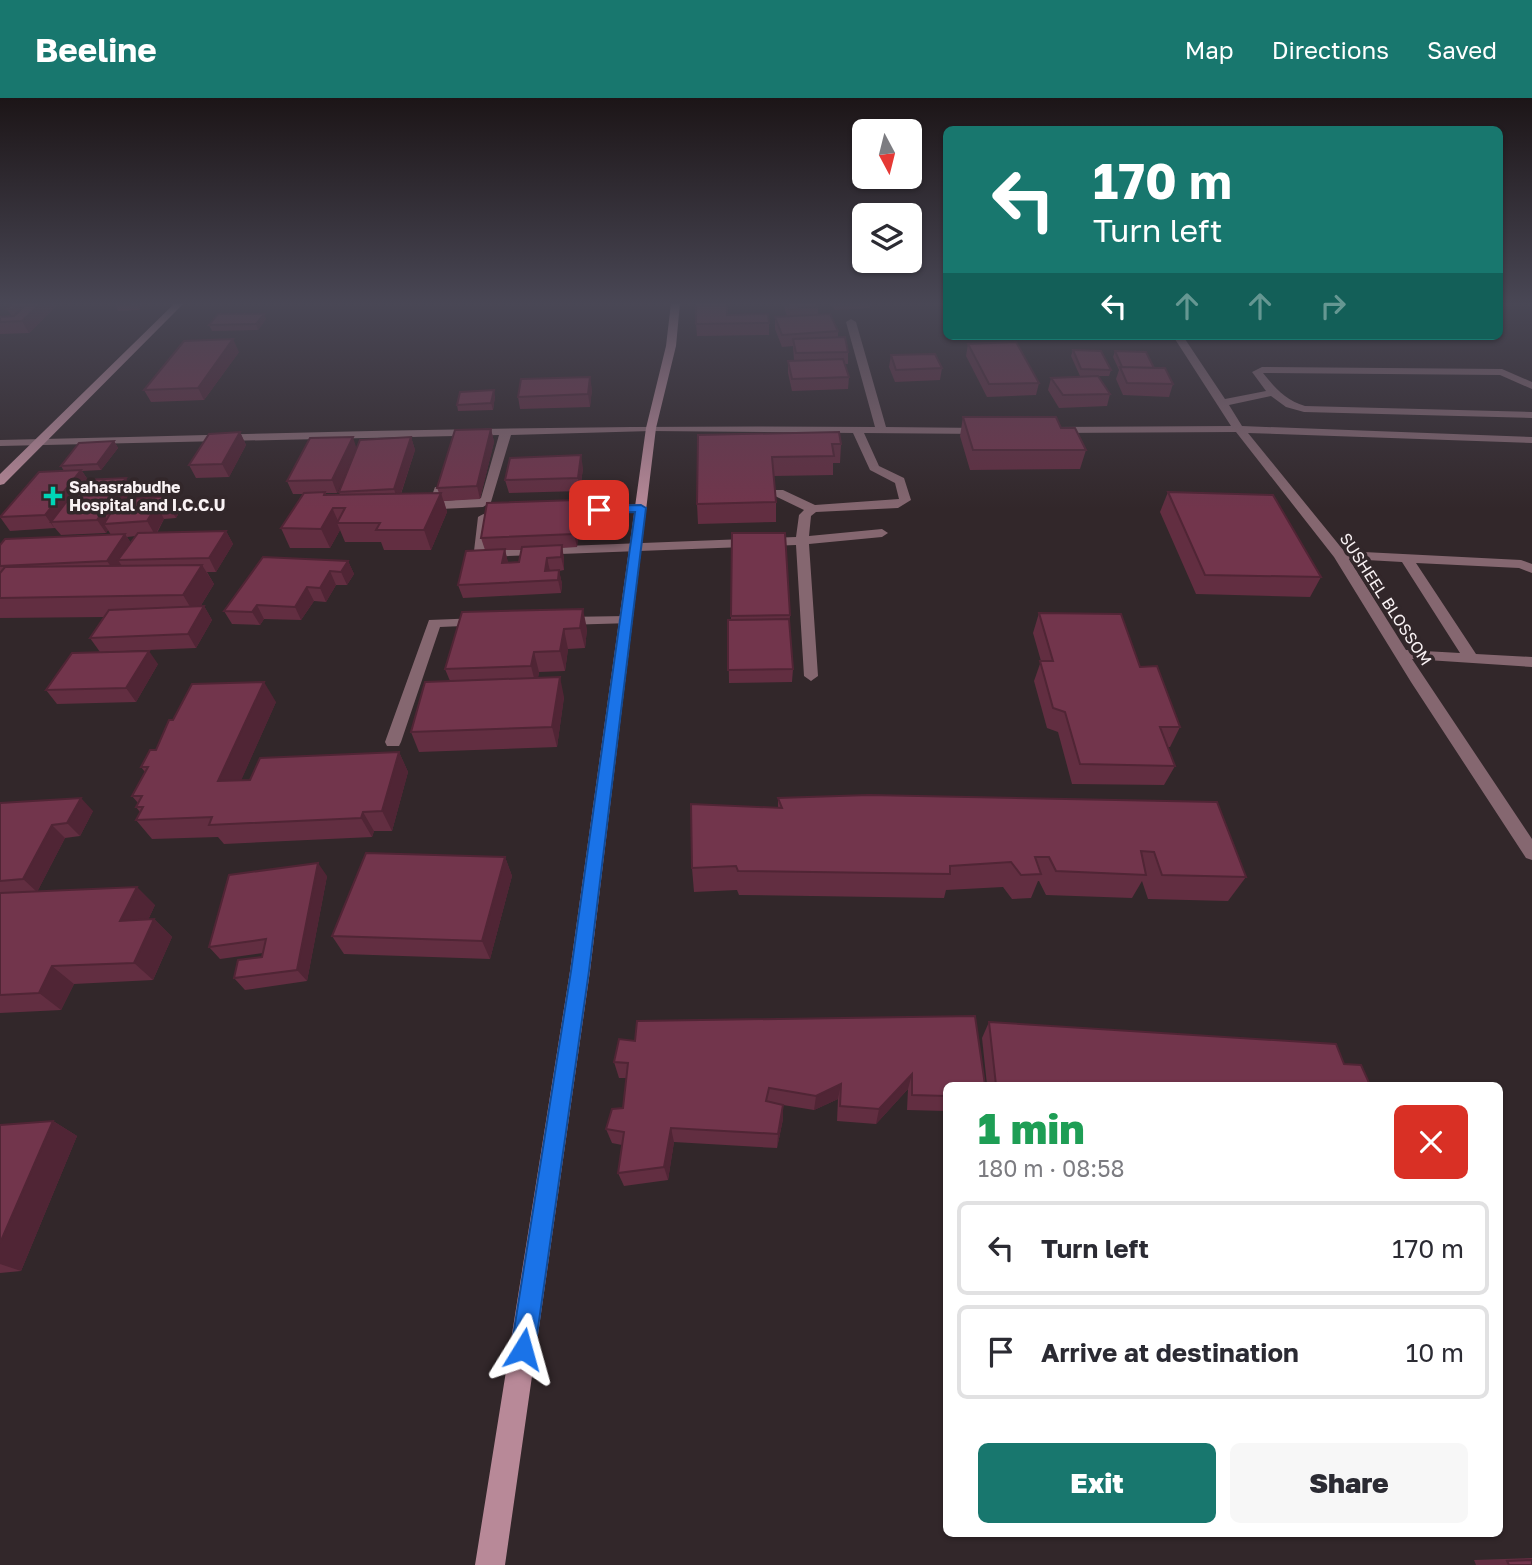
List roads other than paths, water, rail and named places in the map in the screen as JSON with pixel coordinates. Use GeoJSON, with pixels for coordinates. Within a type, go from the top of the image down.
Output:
{"type":"FeatureCollection","features":[{"type":"Feature","properties":{"kind":"main road"},"geometry":{"type":"LineString","coordinates":[[0,481],[111,371]]}},
{"type":"Feature","properties":{"kind":"main road"},"geometry":{"type":"LineString","coordinates":[[490,1565],[580,971],[651,428],[665,371]]}},
{"type":"Feature","properties":{"kind":"street"},"geometry":{"type":"LineString","coordinates":[[865,371],[883,432]]}},
{"type":"Feature","properties":{"kind":"street","name":"SUSHEEL BLOSSOM"},"geometry":{"type":"LineString","coordinates":[[1202,371],[1239,429],[1340,555],[1401,654],[1532,853]]}},
{"type":"Feature","properties":{"kind":"street"},"geometry":{"type":"LineString","coordinates":[[1260,371],[1257,373],[1273,393],[1304,409],[1532,415]]}},
{"type":"Feature","properties":{"kind":"street"},"geometry":{"type":"LineString","coordinates":[[1437,371],[1502,372],[1532,386]]}},
{"type":"Feature","properties":{"kind":"street"},"geometry":{"type":"LineString","coordinates":[[1223,403],[1273,393]]}},
{"type":"Feature","properties":{"kind":"street"},"geometry":{"type":"LineString","coordinates":[[0,443],[651,428],[992,431]]}},
{"type":"Feature","properties":{"kind":"street"},"geometry":{"type":"LineString","coordinates":[[1034,430],[1239,429],[1532,440]]}},
{"type":"Feature","properties":{"kind":"street"},"geometry":{"type":"LineString","coordinates":[[444,476],[436,502],[440,505],[483,503],[487,499],[506,431]]}},
{"type":"Feature","properties":{"kind":"street"},"geometry":{"type":"LineString","coordinates":[[779,493],[813,509],[898,504],[905,500],[900,481],[874,468],[858,431]]}},
{"type":"Feature","properties":{"kind":"street"},"geometry":{"type":"LineString","coordinates":[[641,508],[484,517],[480,551],[802,541],[881,533]]}},
{"type":"Feature","properties":{"kind":"street"},"geometry":{"type":"LineString","coordinates":[[811,676],[802,541],[805,515],[813,509]]}},
{"type":"Feature","properties":{"kind":"street"},"geometry":{"type":"LineString","coordinates":[[1340,555],[1521,564],[1532,569]]}},
{"type":"Feature","properties":{"kind":"street"},"geometry":{"type":"LineString","coordinates":[[1406,558],[1471,658]]}},
{"type":"Feature","properties":{"kind":"street"},"geometry":{"type":"LineString","coordinates":[[545,621],[627,620]]}},
{"type":"Feature","properties":{"kind":"street"},"geometry":{"type":"LineString","coordinates":[[393,743],[434,623],[490,622]]}},
{"type":"Feature","properties":{"kind":"street"},"geometry":{"type":"LineString","coordinates":[[1401,654],[1532,662]]}},
{"type":"Feature","properties":{"kind":"place","name":"Sahasrabudhe Hospital and I.C.C.U"},"geometry":{"type":"Point","coordinates":[53,496]}}]}
